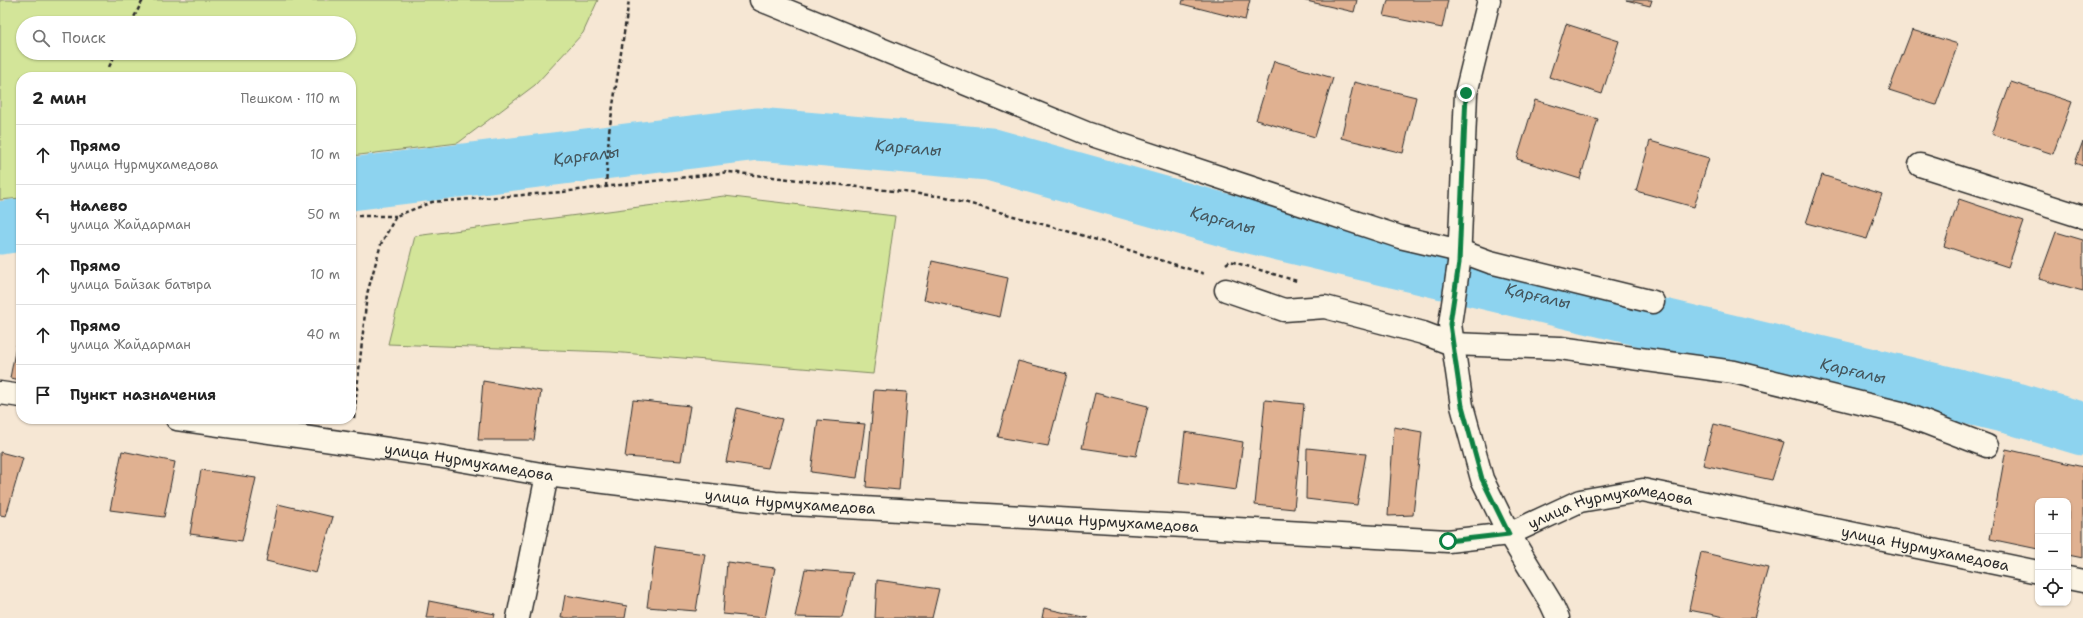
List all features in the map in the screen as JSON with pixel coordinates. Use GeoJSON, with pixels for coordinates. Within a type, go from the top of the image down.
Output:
{"type":"FeatureCollection","features":[{"type":"Feature","properties":{"kind":"street"},"geometry":{"type":"LineString","coordinates":[[761,0],[1086,133],[1460,257],[1490,262],[1653,302]]}},
{"type":"Feature","properties":{"kind":"street"},"geometry":{"type":"LineString","coordinates":[[1489,0],[1466,93],[1460,257],[1451,334],[1462,406],[1482,479],[1509,534],[1551,603],[1558,618]]}},
{"type":"Feature","properties":{"kind":"street"},"geometry":{"type":"LineString","coordinates":[[1920,165],[2083,216]]}},
{"type":"Feature","properties":{"kind":"street"},"geometry":{"type":"LineString","coordinates":[[1226,290],[1284,310],[1324,307],[1423,333],[1451,334],[1734,372],[1901,413],[1987,446]]}},
{"type":"Feature","properties":{"kind":"street"},"geometry":{"type":"LineString","coordinates":[[0,393],[16,395]]}},
{"type":"Feature","properties":{"kind":"street","name":"улица Нурмухамедова"},"geometry":{"type":"LineString","coordinates":[[212,424],[437,456],[547,475],[775,504],[1448,541],[1509,534],[1580,501],[1643,490],[2035,571]]}},
{"type":"Feature","properties":{"kind":"street"},"geometry":{"type":"LineString","coordinates":[[518,618],[547,475]]}},
{"type":"Feature","properties":{"kind":"street"},"geometry":{"type":"LineString","coordinates":[[2071,578],[2083,580]]}},
{"type":"Feature","properties":{"kind":"path"},"geometry":{"type":"LineString","coordinates":[[135,16],[143,0]]}},
{"type":"Feature","properties":{"kind":"path"},"geometry":{"type":"LineString","coordinates":[[606,187],[609,132],[629,0]]}},
{"type":"Feature","properties":{"kind":"path"},"geometry":{"type":"LineString","coordinates":[[109,66],[112,60]]}},
{"type":"Feature","properties":{"kind":"path"},"geometry":{"type":"LineString","coordinates":[[356,216],[396,216],[432,202],[606,187],[729,172],[946,197],[1081,235],[1209,275],[1226,290]]}},
{"type":"Feature","properties":{"kind":"path"},"geometry":{"type":"LineString","coordinates":[[356,397],[367,294],[381,244],[396,216]]}},
{"type":"Feature","properties":{"kind":"path"},"geometry":{"type":"LineString","coordinates":[[351,444],[353,424]]}},
{"type":"Feature","properties":{"kind":"green space"},"geometry":{"type":"Polygon","coordinates":[[[0,0],[598,0],[583,33],[535,85],[458,143],[356,155],[356,72],[16,72],[16,198],[0,200],[0,0]]]}},
{"type":"Feature","properties":{"kind":"green space"},"geometry":{"type":"Polygon","coordinates":[[[724,196],[895,216],[873,374],[611,352],[388,344],[415,236],[724,196]]]}},
{"type":"Feature","properties":{"kind":"building"},"geometry":{"type":"Polygon","coordinates":[[[1183,0],[1250,0],[1245,20],[1182,4],[1183,0]]]}},
{"type":"Feature","properties":{"kind":"building"},"geometry":{"type":"Polygon","coordinates":[[[1302,0],[1357,0],[1354,12],[1302,0]]]}},
{"type":"Feature","properties":{"kind":"building"},"geometry":{"type":"Polygon","coordinates":[[[1388,0],[1448,0],[1442,28],[1384,16],[1388,0]]]}},
{"type":"Feature","properties":{"kind":"building"},"geometry":{"type":"Polygon","coordinates":[[[1626,0],[1652,0],[1650,6],[1626,0]]]}},
{"type":"Feature","properties":{"kind":"building"},"geometry":{"type":"Polygon","coordinates":[[[1566,24],[1619,41],[1602,94],[1549,77],[1566,24]]]}},
{"type":"Feature","properties":{"kind":"building"},"geometry":{"type":"Polygon","coordinates":[[[1912,30],[1958,44],[1936,105],[1889,90],[1912,30]]]}},
{"type":"Feature","properties":{"kind":"building"},"geometry":{"type":"Polygon","coordinates":[[[1274,61],[1333,78],[1315,137],[1256,120],[1274,61]]]}},
{"type":"Feature","properties":{"kind":"building"},"geometry":{"type":"Polygon","coordinates":[[[1354,82],[1416,97],[1403,153],[1341,138],[1354,82]]]}},
{"type":"Feature","properties":{"kind":"building"},"geometry":{"type":"Polygon","coordinates":[[[2011,82],[2072,102],[2053,154],[1992,134],[2011,82]]]}},
{"type":"Feature","properties":{"kind":"building"},"geometry":{"type":"Polygon","coordinates":[[[1535,100],[1598,119],[1580,179],[1517,159],[1535,100]]]}},
{"type":"Feature","properties":{"kind":"building"},"geometry":{"type":"Polygon","coordinates":[[[1650,141],[1709,158],[1694,207],[1636,191],[1650,141]]]}},
{"type":"Feature","properties":{"kind":"building"},"geometry":{"type":"Polygon","coordinates":[[[2083,141],[2083,166],[2075,163],[2083,141]]]}},
{"type":"Feature","properties":{"kind":"building"},"geometry":{"type":"Polygon","coordinates":[[[1822,175],[1882,194],[1867,239],[1806,223],[1822,175]]]}},
{"type":"Feature","properties":{"kind":"building"},"geometry":{"type":"Polygon","coordinates":[[[1959,199],[2024,221],[2008,267],[1944,246],[1959,199]]]}},
{"type":"Feature","properties":{"kind":"building"},"geometry":{"type":"Polygon","coordinates":[[[2056,232],[2083,240],[2083,291],[2039,279],[2056,232]]]}},
{"type":"Feature","properties":{"kind":"building"},"geometry":{"type":"Polygon","coordinates":[[[932,261],[1008,278],[1000,317],[924,300],[932,261]]]}},
{"type":"Feature","properties":{"kind":"building"},"geometry":{"type":"Polygon","coordinates":[[[16,347],[16,379],[10,378],[16,347]]]}},
{"type":"Feature","properties":{"kind":"building"},"geometry":{"type":"Polygon","coordinates":[[[1018,361],[1067,374],[1048,446],[998,437],[1018,361]]]}},
{"type":"Feature","properties":{"kind":"building"},"geometry":{"type":"Polygon","coordinates":[[[483,381],[541,391],[534,440],[478,440],[483,381]]]}},
{"type":"Feature","properties":{"kind":"building"},"geometry":{"type":"Polygon","coordinates":[[[874,390],[907,392],[899,490],[866,487],[874,390]]]}},
{"type":"Feature","properties":{"kind":"building"},"geometry":{"type":"Polygon","coordinates":[[[1095,393],[1148,406],[1136,456],[1082,448],[1095,393]]]}},
{"type":"Feature","properties":{"kind":"building"},"geometry":{"type":"Polygon","coordinates":[[[633,400],[690,406],[681,461],[625,457],[633,400]]]}},
{"type":"Feature","properties":{"kind":"building"},"geometry":{"type":"Polygon","coordinates":[[[1265,400],[1304,404],[1294,509],[1255,505],[1265,400]]]}},
{"type":"Feature","properties":{"kind":"building"},"geometry":{"type":"Polygon","coordinates":[[[737,408],[782,419],[768,468],[726,462],[737,408]]]}},
{"type":"Feature","properties":{"kind":"building"},"geometry":{"type":"Polygon","coordinates":[[[818,420],[865,424],[857,478],[811,472],[818,420]]]}},
{"type":"Feature","properties":{"kind":"building"},"geometry":{"type":"Polygon","coordinates":[[[1714,424],[1784,442],[1772,480],[1703,465],[1714,424]]]}},
{"type":"Feature","properties":{"kind":"building"},"geometry":{"type":"Polygon","coordinates":[[[1394,427],[1422,432],[1413,515],[1388,516],[1394,427]]]}},
{"type":"Feature","properties":{"kind":"building"},"geometry":{"type":"Polygon","coordinates":[[[1185,432],[1243,442],[1236,490],[1179,482],[1185,432]]]}},
{"type":"Feature","properties":{"kind":"building"},"geometry":{"type":"Polygon","coordinates":[[[1307,448],[1366,454],[1357,505],[1306,499],[1307,448]]]}},
{"type":"Feature","properties":{"kind":"building"},"geometry":{"type":"Polygon","coordinates":[[[2006,449],[2083,467],[2083,558],[2071,556],[2071,498],[2035,498],[2035,548],[1990,539],[2006,449]]]}},
{"type":"Feature","properties":{"kind":"building"},"geometry":{"type":"Polygon","coordinates":[[[122,451],[175,462],[164,517],[110,510],[122,451]]]}},
{"type":"Feature","properties":{"kind":"building"},"geometry":{"type":"Polygon","coordinates":[[[0,452],[23,458],[6,516],[0,515],[0,452]]]}},
{"type":"Feature","properties":{"kind":"building"},"geometry":{"type":"Polygon","coordinates":[[[201,470],[256,478],[242,541],[190,534],[201,470]]]}},
{"type":"Feature","properties":{"kind":"building"},"geometry":{"type":"Polygon","coordinates":[[[278,504],[333,517],[316,573],[266,561],[278,504]]]}},
{"type":"Feature","properties":{"kind":"building"},"geometry":{"type":"Polygon","coordinates":[[[655,547],[705,554],[696,611],[647,607],[655,547]]]}},
{"type":"Feature","properties":{"kind":"building"},"geometry":{"type":"Polygon","coordinates":[[[1701,552],[1768,568],[1754,618],[1730,618],[1689,610],[1701,552]]]}},
{"type":"Feature","properties":{"kind":"building"},"geometry":{"type":"Polygon","coordinates":[[[727,562],[775,568],[765,618],[723,614],[727,562]]]}},
{"type":"Feature","properties":{"kind":"building"},"geometry":{"type":"Polygon","coordinates":[[[805,569],[853,573],[842,618],[795,617],[805,569]]]}},
{"type":"Feature","properties":{"kind":"building"},"geometry":{"type":"Polygon","coordinates":[[[877,580],[939,589],[932,618],[875,618],[877,580]]]}},
{"type":"Feature","properties":{"kind":"building"},"geometry":{"type":"Polygon","coordinates":[[[565,595],[627,606],[625,618],[561,618],[565,595]]]}},
{"type":"Feature","properties":{"kind":"building"},"geometry":{"type":"Polygon","coordinates":[[[429,601],[495,614],[494,618],[426,618],[429,601]]]}},
{"type":"Feature","properties":{"kind":"building"},"geometry":{"type":"Polygon","coordinates":[[[1044,608],[1088,618],[1042,618],[1044,608]]]}},
{"type":"Feature","properties":{"kind":"waterway","name":"Қарғалы"},"geometry":{"type":"LineString","coordinates":[[356,183],[757,134],[989,154],[1242,225],[2016,409],[2083,429]]}},
{"type":"Feature","properties":{"kind":"waterway","name":"Қарғалы"},"geometry":{"type":"LineString","coordinates":[[0,228],[16,226]]}},
{"type":"Feature","properties":{"kind":"route"},"geometry":{"type":"LineString","coordinates":[[1448,541],[1509,534],[1482,479],[1462,406],[1450,324],[1459,263],[1466,93]]}}]}
